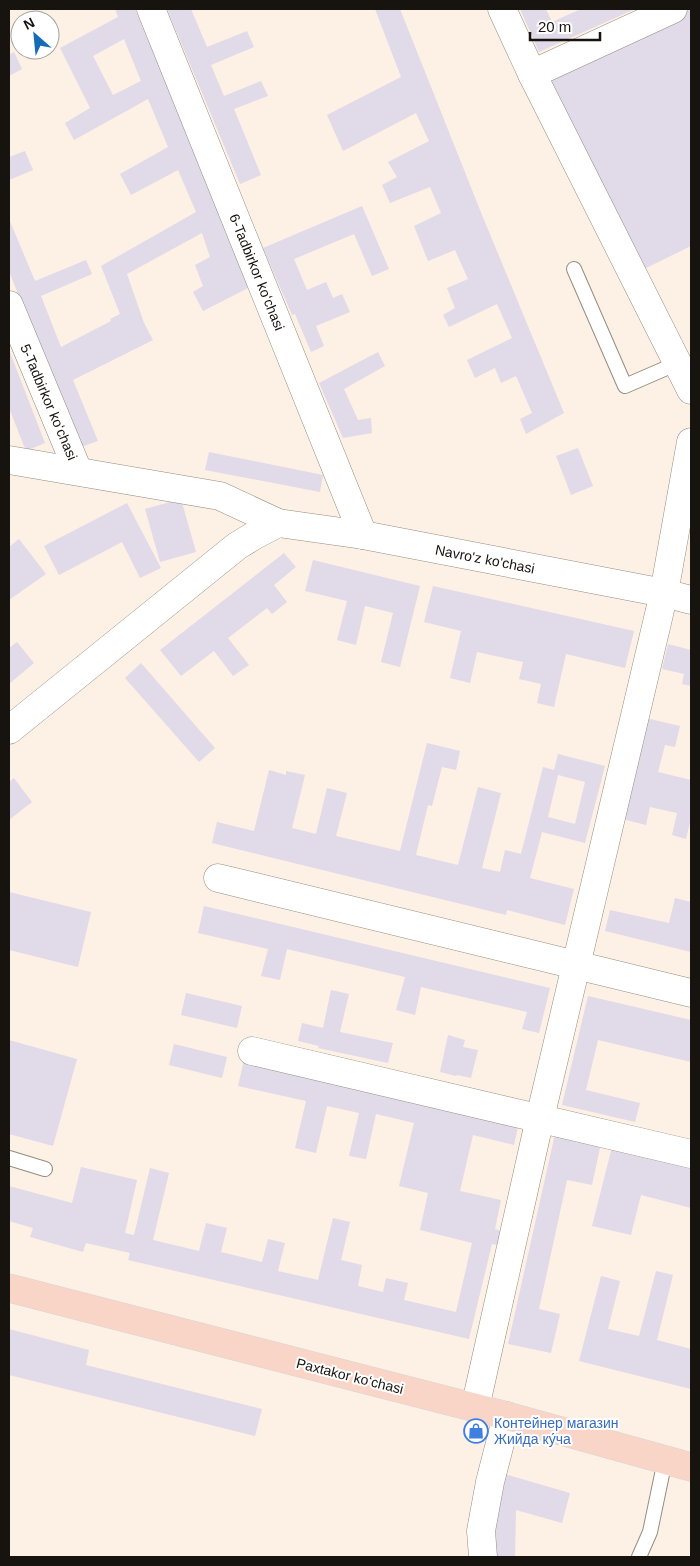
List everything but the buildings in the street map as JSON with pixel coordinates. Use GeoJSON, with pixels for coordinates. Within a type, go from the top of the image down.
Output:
{"type":"FeatureCollection","features":[{"type":"Feature","properties":{"kind":"main road","name":"Paxtakor koʻchasi"},"geometry":{"type":"LineString","coordinates":[[9,1288],[507,1416],[691,1468]]}},
{"type":"Feature","properties":{"kind":"street","name":"6-Tadbirkor koʻchasi"},"geometry":{"type":"LineString","coordinates":[[151,9],[363,535]]}},
{"type":"Feature","properties":{"kind":"street"},"geometry":{"type":"LineString","coordinates":[[502,9],[532,74],[691,390]]}},
{"type":"Feature","properties":{"kind":"street"},"geometry":{"type":"LineString","coordinates":[[532,74],[673,9]]}},
{"type":"Feature","properties":{"kind":"street","name":"5-Tadbirkor koʻchasi"},"geometry":{"type":"LineString","coordinates":[[9,305],[78,472]]}},
{"type":"Feature","properties":{"kind":"street"},"geometry":{"type":"LineString","coordinates":[[475,1408],[540,1118],[664,593],[691,442]]}},
{"type":"Feature","properties":{"kind":"street","name":"Navro'z ko'chasi"},"geometry":{"type":"LineString","coordinates":[[9,460],[220,496],[278,523],[363,535],[664,593],[691,600]]}},
{"type":"Feature","properties":{"kind":"street"},"geometry":{"type":"LineString","coordinates":[[9,730],[237,546],[278,523]]}},
{"type":"Feature","properties":{"kind":"street"},"geometry":{"type":"LineString","coordinates":[[218,878],[691,993]]}},
{"type":"Feature","properties":{"kind":"street"},"geometry":{"type":"LineString","coordinates":[[252,1051],[691,1154]]}},
{"type":"Feature","properties":{"kind":"street"},"geometry":{"type":"LineString","coordinates":[[483,1557],[481,1531],[488,1490],[507,1416]]}},
{"type":"Feature","properties":{"kind":"lane"},"geometry":{"type":"LineString","coordinates":[[574,269],[625,386],[678,364]]}},
{"type":"Feature","properties":{"kind":"lane"},"geometry":{"type":"LineString","coordinates":[[9,1158],[45,1168]]}},
{"type":"Feature","properties":{"kind":"lane"},"geometry":{"type":"LineString","coordinates":[[639,1557],[650,1532],[665,1460]]}},
{"type":"Feature","properties":{"kind":"place","name":"Контейнер магазин Жийда ку́ча"},"geometry":{"type":"Point","coordinates":[476,1431]}}]}
